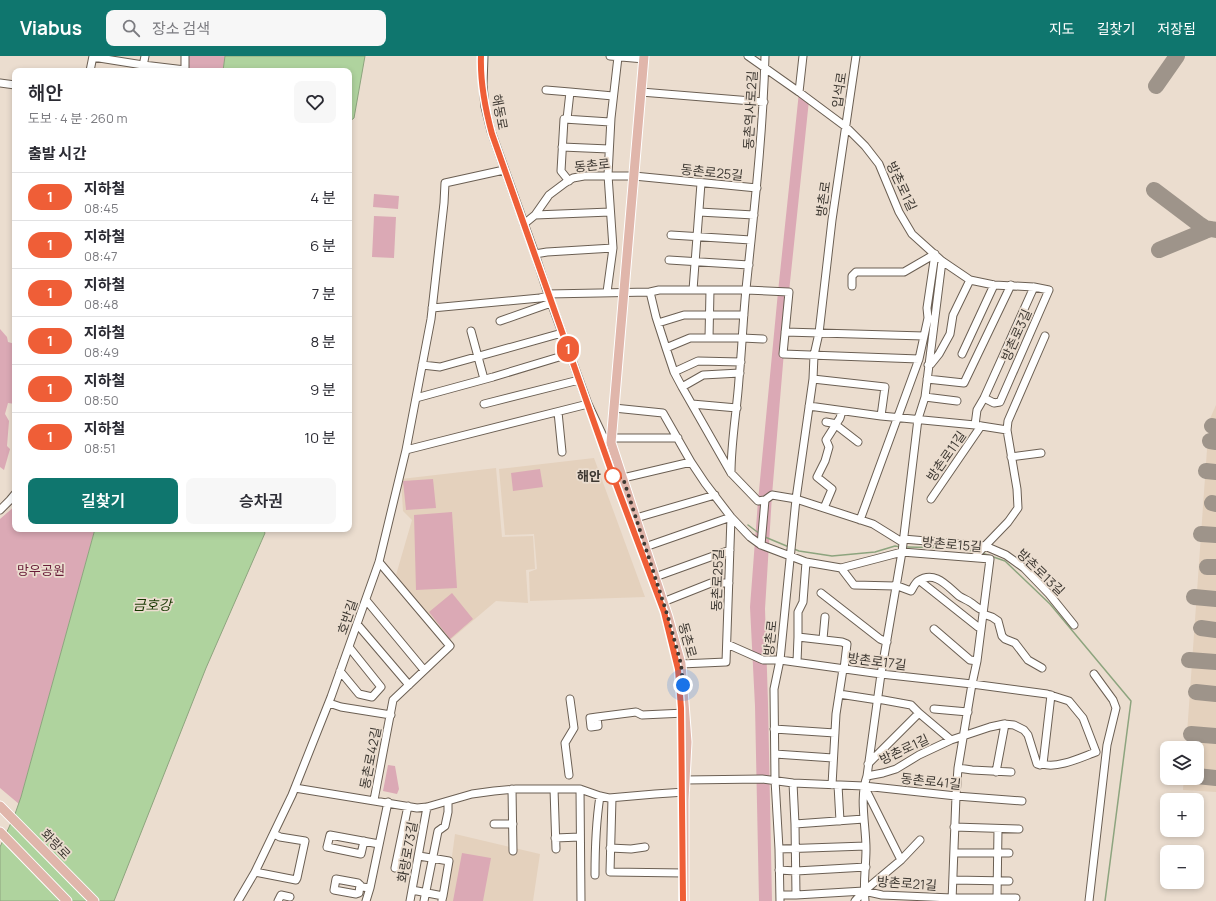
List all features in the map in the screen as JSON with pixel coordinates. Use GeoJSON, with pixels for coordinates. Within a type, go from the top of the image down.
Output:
{"type":"FeatureCollection","features":[{"type":"Feature","properties":{"kind":"main road","name":"동촌로"},"geometry":{"type":"LineString","coordinates":[[644,57],[611,441],[646,547],[681,664],[687,742],[685,780],[684,901]]}},
{"type":"Feature","properties":{"kind":"main road","name":"화랑로"},"geometry":{"type":"LineString","coordinates":[[3,808],[94,901]]}},
{"type":"Feature","properties":{"kind":"main road"},"geometry":{"type":"LineString","coordinates":[[0,832],[67,901]]}},
{"type":"Feature","properties":{"kind":"street"},"geometry":{"type":"LineString","coordinates":[[91,68],[93,57],[143,68],[144,56]]}},
{"type":"Feature","properties":{"kind":"street"},"geometry":{"type":"LineString","coordinates":[[185,56],[186,68]]}},
{"type":"Feature","properties":{"kind":"street","name":"해동로"},"geometry":{"type":"LineString","coordinates":[[484,56],[483,85],[485,107],[491,131],[535,254],[549,298],[588,404],[603,436],[611,441]]}},
{"type":"Feature","properties":{"kind":"street"},"geometry":{"type":"LineString","coordinates":[[607,292],[613,248],[608,175],[614,56],[644,57]]}},
{"type":"Feature","properties":{"kind":"street"},"geometry":{"type":"LineString","coordinates":[[748,56],[846,127]]}},
{"type":"Feature","properties":{"kind":"street","name":"동촌역사로2길"},"geometry":{"type":"LineString","coordinates":[[757,188],[764,102],[765,56]]}},
{"type":"Feature","properties":{"kind":"street"},"geometry":{"type":"LineString","coordinates":[[799,92],[803,56]]}},
{"type":"Feature","properties":{"kind":"street","name":"입석로"},"geometry":{"type":"LineString","coordinates":[[846,127],[856,56]]}},
{"type":"Feature","properties":{"kind":"street"},"geometry":{"type":"LineString","coordinates":[[0,83],[12,85]]}},
{"type":"Feature","properties":{"kind":"street"},"geometry":{"type":"LineString","coordinates":[[546,90],[613,96]]}},
{"type":"Feature","properties":{"kind":"street"},"geometry":{"type":"LineString","coordinates":[[569,181],[561,171],[564,119],[567,119],[570,92]]}},
{"type":"Feature","properties":{"kind":"street"},"geometry":{"type":"LineString","coordinates":[[641,92],[764,102]]}},
{"type":"Feature","properties":{"kind":"street"},"geometry":{"type":"LineString","coordinates":[[567,119],[610,122]]}},
{"type":"Feature","properties":{"kind":"street","name":"방촌로1길"},"geometry":{"type":"LineString","coordinates":[[846,127],[865,146],[879,164],[899,212],[912,234],[942,261]]}},
{"type":"Feature","properties":{"kind":"street","name":"방촌로"},"geometry":{"type":"LineString","coordinates":[[780,898],[775,780],[774,689],[780,660],[796,499],[813,379],[814,355],[819,333],[832,220],[846,127]]}},
{"type":"Feature","properties":{"kind":"street"},"geometry":{"type":"LineString","coordinates":[[562,146],[609,150]]}},
{"type":"Feature","properties":{"kind":"street","name":"호반길"},"geometry":{"type":"LineString","coordinates":[[238,901],[255,872],[295,788],[329,703],[379,562],[406,450],[432,308],[444,203],[444,183],[504,170]]}},
{"type":"Feature","properties":{"kind":"street","name":"동촌로"},"geometry":{"type":"LineString","coordinates":[[524,224],[535,215],[549,195],[569,181],[584,176],[634,176]]}},
{"type":"Feature","properties":{"kind":"street","name":"동촌로25길"},"geometry":{"type":"LineString","coordinates":[[634,176],[757,188],[746,290],[737,408],[731,448],[731,473]]}},
{"type":"Feature","properties":{"kind":"street"},"geometry":{"type":"LineString","coordinates":[[693,290],[701,183]]}},
{"type":"Feature","properties":{"kind":"street"},"geometry":{"type":"LineString","coordinates":[[535,215],[610,212]]}},
{"type":"Feature","properties":{"kind":"street"},"geometry":{"type":"LineString","coordinates":[[699,212],[754,215]]}},
{"type":"Feature","properties":{"kind":"street"},"geometry":{"type":"LineString","coordinates":[[671,235],[751,240]]}},
{"type":"Feature","properties":{"kind":"street"},"geometry":{"type":"LineString","coordinates":[[535,254],[613,248]]}},
{"type":"Feature","properties":{"kind":"street"},"geometry":{"type":"LineString","coordinates":[[852,286],[852,276],[856,272],[904,272],[935,254]]}},
{"type":"Feature","properties":{"kind":"street"},"geometry":{"type":"LineString","coordinates":[[860,520],[919,359],[924,336],[931,319],[927,308],[935,254]]}},
{"type":"Feature","properties":{"kind":"street"},"geometry":{"type":"LineString","coordinates":[[669,260],[749,265]]}},
{"type":"Feature","properties":{"kind":"street"},"geometry":{"type":"LineString","coordinates":[[902,542],[918,419],[927,379],[931,319],[942,261]]}},
{"type":"Feature","properties":{"kind":"street","name":"방촌로3길"},"geometry":{"type":"LineString","coordinates":[[942,261],[970,280],[994,285],[1034,287],[1049,290],[1000,402],[994,403],[984,398],[1034,287]]}},
{"type":"Feature","properties":{"kind":"street"},"geometry":{"type":"LineString","coordinates":[[928,365],[931,364],[939,354],[950,334],[953,315],[970,280]]}},
{"type":"Feature","properties":{"kind":"street"},"geometry":{"type":"LineString","coordinates":[[962,354],[994,285]]}},
{"type":"Feature","properties":{"kind":"street","name":"방촌로3길"},"geometry":{"type":"LineString","coordinates":[[927,379],[964,383],[1011,285]]}},
{"type":"Feature","properties":{"kind":"street"},"geometry":{"type":"LineString","coordinates":[[432,308],[607,292],[650,292],[660,290],[746,290],[789,292],[783,354],[919,359]]}},
{"type":"Feature","properties":{"kind":"street"},"geometry":{"type":"LineString","coordinates":[[709,338],[710,290]]}},
{"type":"Feature","properties":{"kind":"street"},"geometry":{"type":"LineString","coordinates":[[650,292],[658,323],[674,372],[682,387],[731,473],[758,501],[765,502],[761,545]]}},
{"type":"Feature","properties":{"kind":"street"},"geometry":{"type":"LineString","coordinates":[[500,321],[549,298]]}},
{"type":"Feature","properties":{"kind":"street"},"geometry":{"type":"LineString","coordinates":[[658,323],[684,315],[744,315]]}},
{"type":"Feature","properties":{"kind":"street"},"geometry":{"type":"LineString","coordinates":[[471,331],[484,379]]}},
{"type":"Feature","properties":{"kind":"street"},"geometry":{"type":"LineString","coordinates":[[785,332],[924,336]]}},
{"type":"Feature","properties":{"kind":"street"},"geometry":{"type":"LineString","coordinates":[[422,365],[440,367],[562,333]]}},
{"type":"Feature","properties":{"kind":"street"},"geometry":{"type":"LineString","coordinates":[[975,557],[1008,522],[1018,508],[1017,489],[1007,430],[1008,421],[1045,336]]}},
{"type":"Feature","properties":{"kind":"street"},"geometry":{"type":"LineString","coordinates":[[666,348],[690,338],[763,339]]}},
{"type":"Feature","properties":{"kind":"street"},"geometry":{"type":"LineString","coordinates":[[416,398],[569,354]]}},
{"type":"Feature","properties":{"kind":"street"},"geometry":{"type":"LineString","coordinates":[[674,372],[698,361],[741,362]]}},
{"type":"Feature","properties":{"kind":"street"},"geometry":{"type":"LineString","coordinates":[[682,387],[703,375],[740,373]]}},
{"type":"Feature","properties":{"kind":"street"},"geometry":{"type":"LineString","coordinates":[[813,379],[885,388],[881,416]]}},
{"type":"Feature","properties":{"kind":"street"},"geometry":{"type":"LineString","coordinates":[[484,404],[579,380]]}},
{"type":"Feature","properties":{"kind":"street"},"geometry":{"type":"LineString","coordinates":[[924,397],[957,401]]}},
{"type":"Feature","properties":{"kind":"street","name":"방촌로11길"},"geometry":{"type":"LineString","coordinates":[[931,499],[978,425],[977,410],[984,398]]}},
{"type":"Feature","properties":{"kind":"street"},"geometry":{"type":"LineString","coordinates":[[406,450],[588,404]]}},
{"type":"Feature","properties":{"kind":"street"},"geometry":{"type":"LineString","coordinates":[[692,404],[737,408]]}},
{"type":"Feature","properties":{"kind":"street","name":"방촌로11길"},"geometry":{"type":"LineString","coordinates":[[809,406],[881,416],[978,425],[1007,430]]}},
{"type":"Feature","properties":{"kind":"street","name":"방촌로15길"},"geometry":{"type":"LineString","coordinates":[[614,408],[664,413],[691,462],[705,483],[731,517],[750,537],[761,545],[806,562],[842,568],[902,552],[990,559],[977,661],[958,768],[954,827],[952,899]]}},
{"type":"Feature","properties":{"kind":"street"},"geometry":{"type":"LineString","coordinates":[[824,508],[832,489],[818,477],[825,461],[828,447],[826,440],[840,418],[842,411]]}},
{"type":"Feature","properties":{"kind":"street"},"geometry":{"type":"LineString","coordinates":[[558,412],[562,452]]}},
{"type":"Feature","properties":{"kind":"street"},"geometry":{"type":"LineString","coordinates":[[826,422],[836,425],[858,442]]}},
{"type":"Feature","properties":{"kind":"street"},"geometry":{"type":"LineString","coordinates":[[611,441],[678,438]]}},
{"type":"Feature","properties":{"kind":"street"},"geometry":{"type":"LineString","coordinates":[[1011,457],[1041,453]]}},
{"type":"Feature","properties":{"kind":"street"},"geometry":{"type":"LineString","coordinates":[[623,478],[691,462]]}},
{"type":"Feature","properties":{"kind":"street"},"geometry":{"type":"LineString","coordinates":[[636,518],[715,495]]}},
{"type":"Feature","properties":{"kind":"street","name":"방촌로13길"},"geometry":{"type":"LineString","coordinates":[[765,502],[772,495],[796,499],[873,524],[902,542],[982,548],[1006,555],[1024,568],[1049,594],[1074,625]]}},
{"type":"Feature","properties":{"kind":"street"},"geometry":{"type":"LineString","coordinates":[[0,510],[12,498]]}},
{"type":"Feature","properties":{"kind":"street"},"geometry":{"type":"LineString","coordinates":[[646,547],[731,517]]}},
{"type":"Feature","properties":{"kind":"street","name":"동촌로25길"},"geometry":{"type":"LineString","coordinates":[[681,664],[726,662],[731,517]]}},
{"type":"Feature","properties":{"kind":"street","name":"방촌로1길"},"geometry":{"type":"LineString","coordinates":[[865,901],[866,846],[864,786],[867,776],[895,586],[902,552],[902,542]]}},
{"type":"Feature","properties":{"kind":"street"},"geometry":{"type":"LineString","coordinates":[[655,577],[730,550]]}},
{"type":"Feature","properties":{"kind":"street","name":"동촌로42길"},"geometry":{"type":"LineString","coordinates":[[379,562],[450,646],[394,700],[374,800],[417,808],[427,807],[472,794],[512,789],[580,789],[600,796],[612,798],[685,792]]}},
{"type":"Feature","properties":{"kind":"street"},"geometry":{"type":"LineString","coordinates":[[797,662],[798,612],[803,602],[806,562]]}},
{"type":"Feature","properties":{"kind":"street"},"geometry":{"type":"LineString","coordinates":[[842,568],[854,585],[895,586],[911,591],[920,581],[929,577],[937,578],[944,582],[961,597],[998,621],[1002,636],[1005,639],[1015,643],[1028,660],[1042,668]]}},
{"type":"Feature","properties":{"kind":"street"},"geometry":{"type":"LineString","coordinates":[[920,581],[981,628]]}},
{"type":"Feature","properties":{"kind":"street"},"geometry":{"type":"LineString","coordinates":[[663,602],[711,584],[729,583]]}},
{"type":"Feature","properties":{"kind":"street"},"geometry":{"type":"LineString","coordinates":[[821,593],[880,639],[887,642]]}},
{"type":"Feature","properties":{"kind":"street"},"geometry":{"type":"LineString","coordinates":[[366,600],[424,670]]}},
{"type":"Feature","properties":{"kind":"street"},"geometry":{"type":"LineString","coordinates":[[823,639],[825,617]]}},
{"type":"Feature","properties":{"kind":"street"},"geometry":{"type":"LineString","coordinates":[[357,624],[409,685]]}},
{"type":"Feature","properties":{"kind":"street"},"geometry":{"type":"LineString","coordinates":[[934,629],[970,660],[977,661]]}},
{"type":"Feature","properties":{"kind":"street"},"geometry":{"type":"LineString","coordinates":[[798,637],[823,639],[847,644],[839,694],[833,758],[840,820]]}},
{"type":"Feature","properties":{"kind":"street"},"geometry":{"type":"LineString","coordinates":[[727,644],[763,660],[780,660]]}},
{"type":"Feature","properties":{"kind":"street"},"geometry":{"type":"LineString","coordinates":[[340,671],[359,694],[372,697],[381,687],[349,646]]}},
{"type":"Feature","properties":{"kind":"street","name":"방촌로17길"},"geometry":{"type":"LineString","coordinates":[[780,660],[881,674],[972,684]]}},
{"type":"Feature","properties":{"kind":"street"},"geometry":{"type":"LineString","coordinates":[[1089,901],[1107,745],[1114,716],[1115,704],[1094,674]]}},
{"type":"Feature","properties":{"kind":"street"},"geometry":{"type":"LineString","coordinates":[[972,684],[1051,695],[1069,701],[1079,711],[1096,752]]}},
{"type":"Feature","properties":{"kind":"street"},"geometry":{"type":"LineString","coordinates":[[839,694],[878,699]]}},
{"type":"Feature","properties":{"kind":"street"},"geometry":{"type":"LineString","coordinates":[[1043,764],[1051,695]]}},
{"type":"Feature","properties":{"kind":"street"},"geometry":{"type":"LineString","coordinates":[[569,775],[565,743],[574,728],[570,699]]}},
{"type":"Feature","properties":{"kind":"street","name":"방촌로1길"},"geometry":{"type":"LineString","coordinates":[[878,699],[911,705],[951,740]]}},
{"type":"Feature","properties":{"kind":"street"},"geometry":{"type":"LineString","coordinates":[[329,703],[341,707],[391,715]]}},
{"type":"Feature","properties":{"kind":"street"},"geometry":{"type":"LineString","coordinates":[[934,709],[968,712]]}},
{"type":"Feature","properties":{"kind":"street"},"geometry":{"type":"LineString","coordinates":[[597,717],[636,712],[642,715],[685,712]]}},
{"type":"Feature","properties":{"kind":"street","name":"방촌로1길"},"geometry":{"type":"LineString","coordinates":[[868,764],[919,713]]}},
{"type":"Feature","properties":{"kind":"street"},"geometry":{"type":"LineString","coordinates":[[963,736],[990,727],[1006,724],[1014,725],[1024,730],[1028,735],[1037,764],[1040,765],[1063,763],[1096,752],[1106,753]]}},
{"type":"Feature","properties":{"kind":"street"},"geometry":{"type":"LineString","coordinates":[[996,772],[1006,724]]}},
{"type":"Feature","properties":{"kind":"street"},"geometry":{"type":"LineString","coordinates":[[774,729],[835,733]]}},
{"type":"Feature","properties":{"kind":"street","name":"방촌로1길"},"geometry":{"type":"LineString","coordinates":[[867,776],[896,769],[918,755],[963,736]]}},
{"type":"Feature","properties":{"kind":"street"},"geometry":{"type":"LineString","coordinates":[[775,754],[833,758]]}},
{"type":"Feature","properties":{"kind":"street"},"geometry":{"type":"LineString","coordinates":[[958,768],[1011,772]]}},
{"type":"Feature","properties":{"kind":"street","name":"동촌로41길"},"geometry":{"type":"LineString","coordinates":[[685,780],[762,779],[793,783],[864,786],[956,796],[1022,801]]}},
{"type":"Feature","properties":{"kind":"street"},"geometry":{"type":"LineString","coordinates":[[793,783],[796,848],[796,895]]}},
{"type":"Feature","properties":{"kind":"street"},"geometry":{"type":"LineString","coordinates":[[864,786],[901,860]]}},
{"type":"Feature","properties":{"kind":"street"},"geometry":{"type":"LineString","coordinates":[[295,788],[374,800]]}},
{"type":"Feature","properties":{"kind":"street"},"geometry":{"type":"LineString","coordinates":[[512,789],[513,851]]}},
{"type":"Feature","properties":{"kind":"street"},"geometry":{"type":"LineString","coordinates":[[554,789],[556,849]]}},
{"type":"Feature","properties":{"kind":"street"},"geometry":{"type":"LineString","coordinates":[[580,789],[581,901]]}},
{"type":"Feature","properties":{"kind":"street"},"geometry":{"type":"LineString","coordinates":[[595,875],[596,839],[600,796]]}},
{"type":"Feature","properties":{"kind":"street"},"geometry":{"type":"LineString","coordinates":[[612,798],[610,872],[684,873]]}},
{"type":"Feature","properties":{"kind":"street"},"geometry":{"type":"LineString","coordinates":[[424,901],[438,831],[445,826],[448,812],[448,801]]}},
{"type":"Feature","properties":{"kind":"street"},"geometry":{"type":"LineString","coordinates":[[366,901],[388,802]]}},
{"type":"Feature","properties":{"kind":"street"},"geometry":{"type":"LineString","coordinates":[[395,868],[408,806]]}},
{"type":"Feature","properties":{"kind":"street","name":"화랑로73길"},"geometry":{"type":"LineString","coordinates":[[410,901],[427,807]]}},
{"type":"Feature","properties":{"kind":"street"},"geometry":{"type":"LineString","coordinates":[[795,824],[864,819]]}},
{"type":"Feature","properties":{"kind":"street"},"geometry":{"type":"LineString","coordinates":[[494,824],[513,824]]}},
{"type":"Feature","properties":{"kind":"street"},"geometry":{"type":"LineString","coordinates":[[954,827],[1020,829]]}},
{"type":"Feature","properties":{"kind":"street"},"geometry":{"type":"LineString","coordinates":[[997,898],[998,829]]}},
{"type":"Feature","properties":{"kind":"street"},"geometry":{"type":"LineString","coordinates":[[255,872],[296,880],[305,841],[274,834]]}},
{"type":"Feature","properties":{"kind":"street"},"geometry":{"type":"LineString","coordinates":[[364,841],[361,854],[327,847],[330,835],[364,841],[379,844]]}},
{"type":"Feature","properties":{"kind":"street"},"geometry":{"type":"LineString","coordinates":[[556,838],[580,837]]}},
{"type":"Feature","properties":{"kind":"street"},"geometry":{"type":"LineString","coordinates":[[855,901],[864,891],[901,860],[920,840]]}},
{"type":"Feature","properties":{"kind":"street"},"geometry":{"type":"LineString","coordinates":[[779,849],[866,846]]}},
{"type":"Feature","properties":{"kind":"street"},"geometry":{"type":"LineString","coordinates":[[610,848],[631,849],[645,847]]}},
{"type":"Feature","properties":{"kind":"street"},"geometry":{"type":"LineString","coordinates":[[954,853],[1009,853]]}},
{"type":"Feature","properties":{"kind":"street"},"geometry":{"type":"LineString","coordinates":[[412,890],[443,899],[449,861],[419,856]]}},
{"type":"Feature","properties":{"kind":"street"},"geometry":{"type":"LineString","coordinates":[[779,870],[796,871],[866,867]]}},
{"type":"Feature","properties":{"kind":"street"},"geometry":{"type":"LineString","coordinates":[[953,880],[1009,881]]}},
{"type":"Feature","properties":{"kind":"street"},"geometry":{"type":"LineString","coordinates":[[360,885],[370,888]]}},
{"type":"Feature","properties":{"kind":"street","name":"방촌로21길"},"geometry":{"type":"LineString","coordinates":[[780,898],[796,895],[864,891],[882,894],[952,899],[1016,898]]}},
{"type":"Feature","properties":{"kind":"street"},"geometry":{"type":"LineString","coordinates":[[278,901],[281,895],[290,897]]}},
{"type":"Feature","properties":{"kind":"shaded area"},"geometry":{"type":"Polygon","coordinates":[[[1216,405],[1216,792],[1183,790],[1183,785],[1204,785],[1204,741],[1186,741],[1209,421],[1216,405]]]}},
{"type":"Feature","properties":{"kind":"shaded area"},"geometry":{"type":"Polygon","coordinates":[[[594,458],[645,597],[530,601],[529,572],[537,569],[534,534],[505,535],[499,469],[594,458]]]}},
{"type":"Feature","properties":{"kind":"shaded area"},"geometry":{"type":"Polygon","coordinates":[[[496,468],[502,537],[533,536],[535,569],[526,570],[528,603],[496,601],[449,641],[396,575],[412,520],[403,511],[401,479],[496,468]]]}},
{"type":"Feature","properties":{"kind":"shaded area"},"geometry":{"type":"Polygon","coordinates":[[[455,834],[540,854],[533,901],[446,901],[455,834]]]}},
{"type":"Feature","properties":{"kind":"green space"},"geometry":{"type":"Polygon","coordinates":[[[189,56],[225,56],[223,68],[189,68],[189,56]]]}},
{"type":"Feature","properties":{"kind":"green space"},"geometry":{"type":"Polygon","coordinates":[[[799,92],[809,100],[789,292],[772,495],[765,609],[772,901],[759,901],[755,706],[750,607],[758,501],[799,92]]]}},
{"type":"Feature","properties":{"kind":"green space"},"geometry":{"type":"Polygon","coordinates":[[[374,194],[399,196],[398,209],[373,207],[374,194]]]}},
{"type":"Feature","properties":{"kind":"green space"},"geometry":{"type":"Polygon","coordinates":[[[374,216],[396,217],[394,258],[372,257],[374,216]]]}},
{"type":"Feature","properties":{"kind":"green space"},"geometry":{"type":"Polygon","coordinates":[[[0,329],[7,337],[8,342],[12,343],[12,404],[8,403],[5,414],[9,421],[7,446],[10,449],[4,470],[0,467],[0,329]]]}},
{"type":"Feature","properties":{"kind":"green space"},"geometry":{"type":"Polygon","coordinates":[[[540,469],[543,487],[513,491],[511,473],[540,469]]]}},
{"type":"Feature","properties":{"kind":"green space"},"geometry":{"type":"Polygon","coordinates":[[[433,479],[436,508],[406,510],[403,481],[433,479]]]}},
{"type":"Feature","properties":{"kind":"green space","name":"망우공원"},"geometry":{"type":"Polygon","coordinates":[[[12,509],[12,532],[94,532],[19,804],[0,788],[0,519],[12,509]]]}},
{"type":"Feature","properties":{"kind":"green space"},"geometry":{"type":"Polygon","coordinates":[[[452,512],[457,588],[416,590],[414,515],[452,512]]]}},
{"type":"Feature","properties":{"kind":"green space"},"geometry":{"type":"Polygon","coordinates":[[[452,593],[473,619],[450,639],[429,612],[452,593]]]}},
{"type":"Feature","properties":{"kind":"green space"},"geometry":{"type":"Polygon","coordinates":[[[388,765],[395,766],[399,789],[397,794],[383,791],[388,765]]]}},
{"type":"Feature","properties":{"kind":"green space"},"geometry":{"type":"Polygon","coordinates":[[[462,853],[491,858],[483,901],[453,901],[462,853]]]}},
{"type":"Feature","properties":{"kind":"water"},"geometry":{"type":"Polygon","coordinates":[[[225,56],[365,56],[354,118],[352,120],[352,68],[223,68],[225,56]]]}},
{"type":"Feature","properties":{"kind":"water","name":"금호강"},"geometry":{"type":"Polygon","coordinates":[[[94,532],[264,532],[206,668],[114,901],[0,901],[0,847],[21,797],[94,532]]]}},
{"type":"Feature","properties":{"kind":"waterway"},"geometry":{"type":"LineString","coordinates":[[748,525],[760,534]]}},
{"type":"Feature","properties":{"kind":"waterway"},"geometry":{"type":"LineString","coordinates":[[765,537],[789,547]]}},
{"type":"Feature","properties":{"kind":"waterway"},"geometry":{"type":"LineString","coordinates":[[794,549],[832,556],[875,552],[895,546],[901,547]]}},
{"type":"Feature","properties":{"kind":"waterway"},"geometry":{"type":"LineString","coordinates":[[905,547],[958,548],[977,552]]}},
{"type":"Feature","properties":{"kind":"waterway"},"geometry":{"type":"LineString","coordinates":[[982,553],[1005,561],[1050,604],[1131,701],[1105,901]]}},
{"type":"Feature","properties":{"kind":"taxiway"},"geometry":{"type":"LineString","coordinates":[[1156,86],[1177,56]]}},
{"type":"Feature","properties":{"kind":"taxiway"},"geometry":{"type":"LineString","coordinates":[[1154,190],[1205,228],[1216,230]]}},
{"type":"Feature","properties":{"kind":"taxiway"},"geometry":{"type":"LineString","coordinates":[[1159,250],[1211,229]]}},
{"type":"Feature","properties":{"kind":"taxiway"},"geometry":{"type":"LineString","coordinates":[[1212,426],[1216,427]]}},
{"type":"Feature","properties":{"kind":"taxiway"},"geometry":{"type":"LineString","coordinates":[[1210,441],[1216,442]]}},
{"type":"Feature","properties":{"kind":"taxiway"},"geometry":{"type":"LineString","coordinates":[[1206,471],[1216,472]]}},
{"type":"Feature","properties":{"kind":"taxiway"},"geometry":{"type":"LineString","coordinates":[[1212,503],[1216,504]]}},
{"type":"Feature","properties":{"kind":"taxiway"},"geometry":{"type":"LineString","coordinates":[[1201,534],[1216,535]]}},
{"type":"Feature","properties":{"kind":"taxiway"},"geometry":{"type":"LineString","coordinates":[[1207,567],[1216,567]]}},
{"type":"Feature","properties":{"kind":"taxiway"},"geometry":{"type":"LineString","coordinates":[[1194,597],[1216,599]]}},
{"type":"Feature","properties":{"kind":"taxiway"},"geometry":{"type":"LineString","coordinates":[[1201,628],[1216,630]]}},
{"type":"Feature","properties":{"kind":"taxiway"},"geometry":{"type":"LineString","coordinates":[[1189,660],[1216,662]]}},
{"type":"Feature","properties":{"kind":"taxiway"},"geometry":{"type":"LineString","coordinates":[[1196,692],[1216,694]]}},
{"type":"Feature","properties":{"kind":"taxiway"},"geometry":{"type":"LineString","coordinates":[[1191,734],[1216,736]]}},
{"type":"Feature","properties":{"kind":"taxiway"},"geometry":{"type":"LineString","coordinates":[[1204,777],[1216,778]]}},
{"type":"Feature","properties":{"kind":"metro line","name":"1"},"geometry":{"type":"LineString","coordinates":[[481,56],[480,69],[484,102],[492,134],[613,476],[664,612],[678,669],[682,752],[683,901]]}},
{"type":"Feature","properties":{"kind":"place","name":"해안"},"geometry":{"type":"Point","coordinates":[613,476]}},
{"type":"Feature","properties":{"kind":"route"},"geometry":{"type":"LineString","coordinates":[[613,476],[623,478],[668,617],[681,664],[683,685]]}}]}
